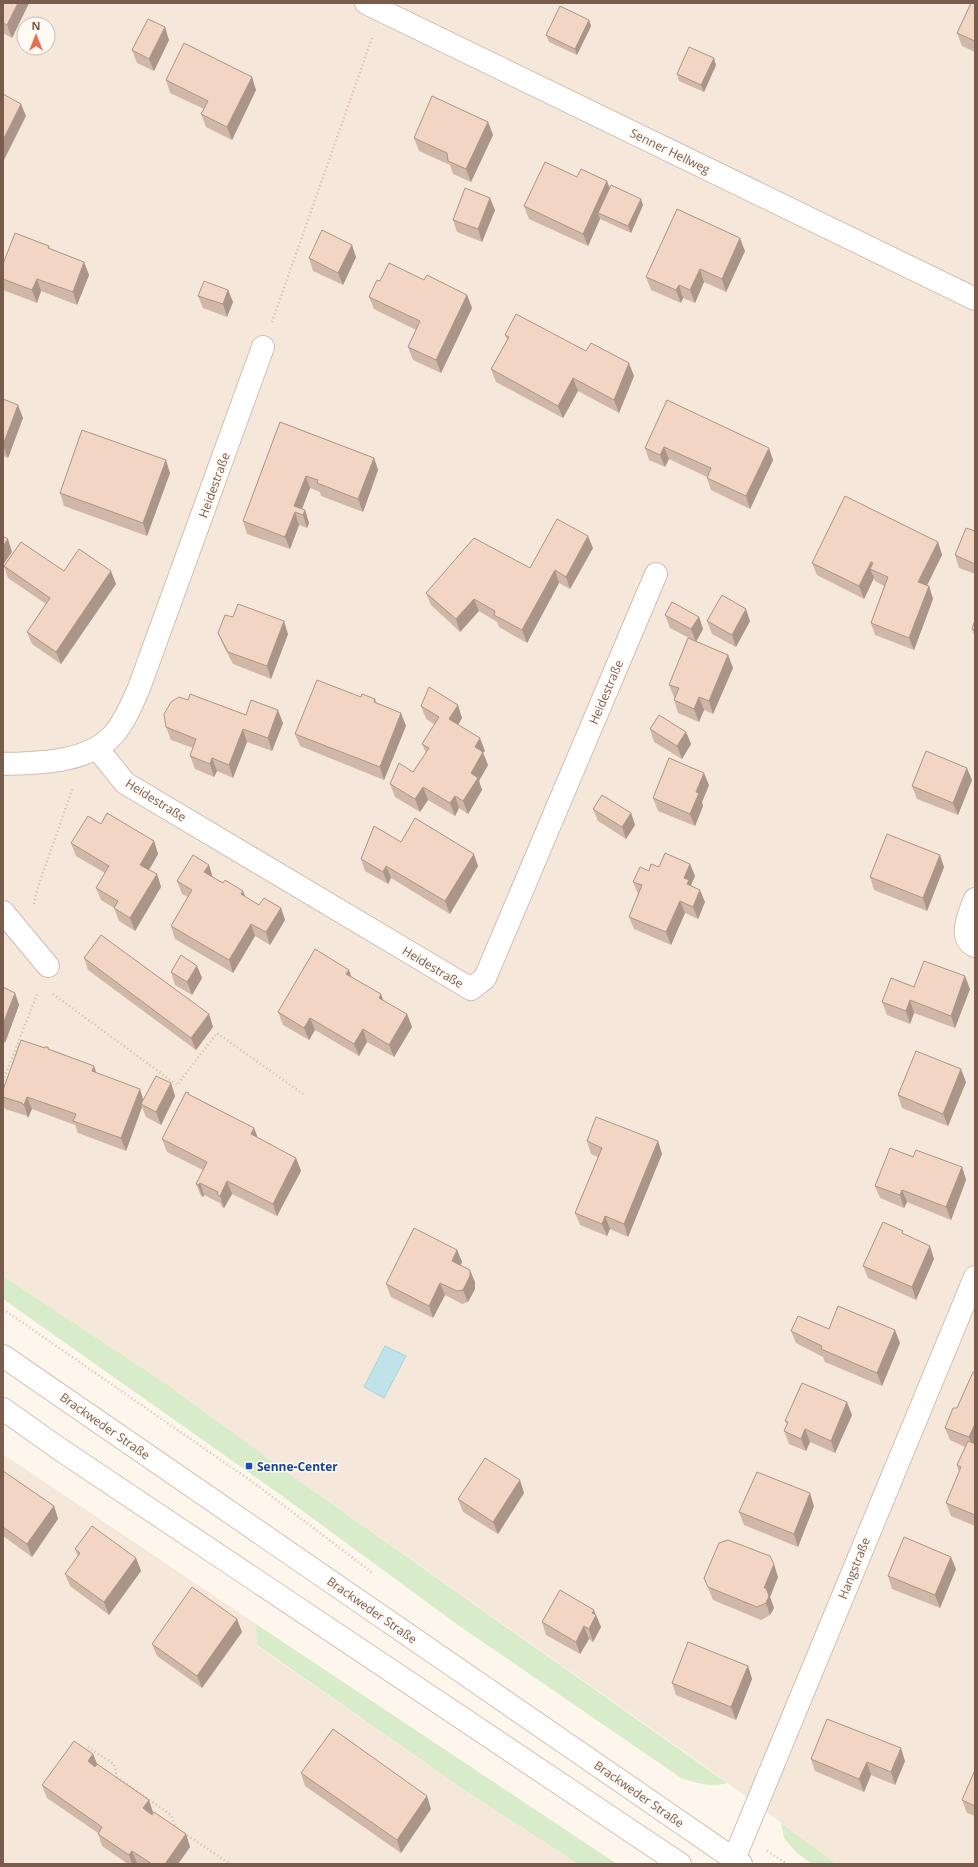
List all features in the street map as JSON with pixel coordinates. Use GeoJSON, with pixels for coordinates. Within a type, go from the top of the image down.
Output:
{"type":"FeatureCollection","features":[{"type":"Feature","properties":{"kind":"street","name":"Senner Hellweg"},"geometry":{"type":"LineString","coordinates":[[374,7],[975,299]]}},
{"type":"Feature","properties":{"kind":"street","name":"Heidestraße"},"geometry":{"type":"LineString","coordinates":[[3,764],[35,763],[70,758],[97,748],[114,735],[126,716],[140,688],[263,347]]}},
{"type":"Feature","properties":{"kind":"street","name":"Heidestraße"},"geometry":{"type":"LineString","coordinates":[[97,748],[125,783],[471,989],[485,978],[656,574]]}},
{"type":"Feature","properties":{"kind":"street"},"geometry":{"type":"LineString","coordinates":[[975,899],[966,925],[967,937],[975,946]]}},
{"type":"Feature","properties":{"kind":"street"},"geometry":{"type":"LineString","coordinates":[[3,912],[27,940],[44,975]]}},
{"type":"Feature","properties":{"kind":"street","name":"Hangstraße"},"geometry":{"type":"LineString","coordinates":[[737,1861],[743,1836],[975,1276]]}},
{"type":"Feature","properties":{"kind":"street","name":"Brackweder Straße"},"geometry":{"type":"LineString","coordinates":[[3,1356],[737,1861]]}},
{"type":"Feature","properties":{"kind":"street"},"geometry":{"type":"LineString","coordinates":[[3,1409],[58,1448],[680,1864]]}},
{"type":"Feature","properties":{"kind":"path"},"geometry":{"type":"LineString","coordinates":[[263,347],[374,7]]}},
{"type":"Feature","properties":{"kind":"path"},"geometry":{"type":"LineString","coordinates":[[27,940],[37,890],[74,784]]}},
{"type":"Feature","properties":{"kind":"path"},"geometry":{"type":"LineString","coordinates":[[3,1081],[44,975],[177,1085],[217,1033],[303,1094]]}},
{"type":"Feature","properties":{"kind":"path"},"geometry":{"type":"LineString","coordinates":[[3,1309],[254,1484],[378,1577]]}},
{"type":"Feature","properties":{"kind":"path"},"geometry":{"type":"LineString","coordinates":[[88,1747],[114,1764],[116,1777],[171,1814],[178,1829],[230,1864]]}},
{"type":"Feature","properties":{"kind":"path"},"geometry":{"type":"LineString","coordinates":[[743,1836],[787,1864]]}},
{"type":"Feature","properties":{"kind":"shaded area"},"geometry":{"type":"Polygon","coordinates":[[[3,3],[975,3],[975,1864],[837,1864],[699,1762],[284,1470],[162,1381],[3,1276],[3,3]]]}},
{"type":"Feature","properties":{"kind":"shaded area"},"geometry":{"type":"Polygon","coordinates":[[[3,1454],[256,1624],[257,1646],[460,1787],[578,1864],[3,1864],[3,1454]]]}},
{"type":"Feature","properties":{"kind":"green space"},"geometry":{"type":"Polygon","coordinates":[[[3,1276],[162,1381],[284,1470],[727,1783],[710,1785],[681,1778],[458,1625],[285,1498],[3,1299],[3,1276]]]}},
{"type":"Feature","properties":{"kind":"green space"},"geometry":{"type":"Polygon","coordinates":[[[256,1624],[617,1864],[578,1864],[460,1787],[257,1645],[256,1624]]]}},
{"type":"Feature","properties":{"kind":"green space"},"geometry":{"type":"Polygon","coordinates":[[[781,1823],[837,1864],[812,1864],[796,1852],[784,1838],[781,1823]]]}},
{"type":"Feature","properties":{"kind":"water"},"geometry":{"type":"Polygon","coordinates":[[[385,1346],[406,1356],[384,1398],[364,1387],[385,1346]]]}},
{"type":"Feature","properties":{"kind":"building"},"geometry":{"type":"Polygon","coordinates":[[[3,3],[18,3],[7,25],[3,23],[3,3]]]}},
{"type":"Feature","properties":{"kind":"building"},"geometry":{"type":"Polygon","coordinates":[[[971,3],[975,3],[975,41],[957,33],[971,3]]]}},
{"type":"Feature","properties":{"kind":"building"},"geometry":{"type":"Polygon","coordinates":[[[560,6],[589,20],[575,49],[546,35],[560,6]]]}},
{"type":"Feature","properties":{"kind":"building"},"geometry":{"type":"Polygon","coordinates":[[[148,19],[165,27],[149,59],[132,50],[148,19]]]}},
{"type":"Feature","properties":{"kind":"building"},"geometry":{"type":"Polygon","coordinates":[[[184,43],[252,77],[227,127],[201,114],[208,101],[166,80],[184,43]]]}},
{"type":"Feature","properties":{"kind":"building"},"geometry":{"type":"Polygon","coordinates":[[[689,47],[714,58],[701,85],[677,74],[689,47]]]}},
{"type":"Feature","properties":{"kind":"building"},"geometry":{"type":"Polygon","coordinates":[[[3,94],[21,104],[3,140],[3,94]]]}},
{"type":"Feature","properties":{"kind":"building"},"geometry":{"type":"Polygon","coordinates":[[[432,96],[488,122],[466,169],[448,161],[447,153],[414,138],[432,96]]]}},
{"type":"Feature","properties":{"kind":"building"},"geometry":{"type":"Polygon","coordinates":[[[545,162],[577,177],[581,169],[607,181],[583,234],[524,206],[545,162]]]}},
{"type":"Feature","properties":{"kind":"building"},"geometry":{"type":"Polygon","coordinates":[[[611,185],[641,199],[628,226],[598,213],[611,185]]]}},
{"type":"Feature","properties":{"kind":"building"},"geometry":{"type":"Polygon","coordinates":[[[465,188],[490,198],[478,229],[453,220],[465,188]]]}},
{"type":"Feature","properties":{"kind":"building"},"geometry":{"type":"Polygon","coordinates":[[[677,209],[740,238],[722,279],[700,269],[690,290],[679,285],[676,290],[646,277],[677,209]]]}},
{"type":"Feature","properties":{"kind":"building"},"geometry":{"type":"Polygon","coordinates":[[[322,230],[352,245],[338,273],[309,258],[322,230]]]}},
{"type":"Feature","properties":{"kind":"building"},"geometry":{"type":"Polygon","coordinates":[[[15,233],[84,262],[73,292],[37,279],[32,290],[3,279],[3,264],[15,233]]]}},
{"type":"Feature","properties":{"kind":"building"},"geometry":{"type":"Polygon","coordinates":[[[389,263],[424,280],[427,275],[467,295],[436,360],[408,347],[420,321],[369,297],[377,280],[380,281],[389,263]]]}},
{"type":"Feature","properties":{"kind":"building"},"geometry":{"type":"Polygon","coordinates":[[[204,281],[228,290],[223,304],[198,296],[204,281]]]}},
{"type":"Feature","properties":{"kind":"building"},"geometry":{"type":"Polygon","coordinates":[[[516,314],[586,351],[591,343],[629,363],[614,400],[573,378],[558,406],[491,369],[509,337],[505,335],[516,314]]]}},
{"type":"Feature","properties":{"kind":"building"},"geometry":{"type":"Polygon","coordinates":[[[3,399],[18,405],[3,445],[3,399]]]}},
{"type":"Feature","properties":{"kind":"building"},"geometry":{"type":"Polygon","coordinates":[[[667,400],[769,448],[746,496],[707,478],[711,468],[664,447],[660,455],[645,448],[667,400]]]}},
{"type":"Feature","properties":{"kind":"building"},"geometry":{"type":"Polygon","coordinates":[[[280,422],[374,458],[358,499],[317,483],[318,480],[306,476],[294,506],[305,510],[303,515],[295,512],[285,537],[243,521],[280,422]]]}},
{"type":"Feature","properties":{"kind":"building"},"geometry":{"type":"Polygon","coordinates":[[[82,430],[166,460],[143,523],[60,493],[82,430]]]}},
{"type":"Feature","properties":{"kind":"building"},"geometry":{"type":"Polygon","coordinates":[[[845,496],[938,542],[918,582],[929,586],[909,638],[871,623],[888,577],[870,569],[873,563],[871,562],[859,586],[812,563],[845,496]]]}},
{"type":"Feature","properties":{"kind":"building"},"geometry":{"type":"Polygon","coordinates":[[[557,519],[588,536],[566,577],[555,570],[522,630],[494,615],[495,611],[474,599],[456,619],[426,593],[474,538],[530,568],[557,519]]]}},
{"type":"Feature","properties":{"kind":"building"},"geometry":{"type":"Polygon","coordinates":[[[966,528],[975,531],[975,564],[955,555],[966,528]]]}},
{"type":"Feature","properties":{"kind":"building"},"geometry":{"type":"Polygon","coordinates":[[[3,536],[8,539],[3,546],[3,536]]]}},
{"type":"Feature","properties":{"kind":"building"},"geometry":{"type":"Polygon","coordinates":[[[21,542],[64,571],[79,549],[111,571],[56,652],[27,632],[50,598],[4,566],[21,542]]]}},
{"type":"Feature","properties":{"kind":"building"},"geometry":{"type":"Polygon","coordinates":[[[722,595],[746,609],[732,635],[707,621],[722,595]]]}},
{"type":"Feature","properties":{"kind":"building"},"geometry":{"type":"Polygon","coordinates":[[[672,602],[699,617],[691,629],[665,615],[672,602]]]}},
{"type":"Feature","properties":{"kind":"building"},"geometry":{"type":"Polygon","coordinates":[[[238,604],[284,621],[267,666],[228,652],[218,633],[225,615],[233,617],[238,604]]]}},
{"type":"Feature","properties":{"kind":"building"},"geometry":{"type":"Polygon","coordinates":[[[975,620],[975,630],[972,629],[975,620]]]}},
{"type":"Feature","properties":{"kind":"building"},"geometry":{"type":"Polygon","coordinates":[[[688,638],[728,655],[709,701],[699,697],[694,709],[674,700],[679,688],[669,685],[688,638]]]}},
{"type":"Feature","properties":{"kind":"building"},"geometry":{"type":"Polygon","coordinates":[[[317,680],[361,697],[362,694],[375,699],[374,702],[401,713],[380,767],[295,734],[317,680]]]}},
{"type":"Feature","properties":{"kind":"building"},"geometry":{"type":"Polygon","coordinates":[[[429,687],[458,705],[449,719],[480,738],[475,747],[483,752],[471,773],[478,778],[463,801],[455,796],[450,803],[423,787],[415,799],[390,784],[399,763],[413,772],[429,748],[422,744],[439,717],[421,706],[429,687]]]}},
{"type":"Feature","properties":{"kind":"building"},"geometry":{"type":"Polygon","coordinates":[[[190,694],[246,715],[251,700],[278,710],[268,738],[243,729],[229,765],[212,758],[210,764],[190,756],[196,739],[166,727],[164,714],[171,702],[179,697],[188,700],[190,694]]]}},
{"type":"Feature","properties":{"kind":"building"},"geometry":{"type":"Polygon","coordinates":[[[659,715],[686,732],[677,746],[650,729],[659,715]]]}},
{"type":"Feature","properties":{"kind":"building"},"geometry":{"type":"Polygon","coordinates":[[[926,751],[967,768],[953,803],[912,786],[926,751]]]}},
{"type":"Feature","properties":{"kind":"building"},"geometry":{"type":"Polygon","coordinates":[[[669,758],[704,773],[696,792],[699,793],[690,814],[653,798],[669,758]]]}},
{"type":"Feature","properties":{"kind":"building"},"geometry":{"type":"Polygon","coordinates":[[[602,795],[631,813],[622,827],[593,809],[602,795]]]}},
{"type":"Feature","properties":{"kind":"building"},"geometry":{"type":"Polygon","coordinates":[[[107,813],[154,841],[140,865],[157,874],[130,918],[114,908],[118,901],[96,888],[109,866],[71,843],[88,816],[101,824],[107,813]]]}},
{"type":"Feature","properties":{"kind":"building"},"geometry":{"type":"Polygon","coordinates":[[[415,818],[474,854],[445,901],[386,866],[383,872],[361,859],[374,826],[401,842],[415,818]]]}},
{"type":"Feature","properties":{"kind":"building"},"geometry":{"type":"Polygon","coordinates":[[[887,834],[940,855],[923,898],[870,877],[887,834]]]}},
{"type":"Feature","properties":{"kind":"building"},"geometry":{"type":"Polygon","coordinates":[[[665,853],[690,864],[684,878],[689,880],[687,884],[700,890],[693,907],[680,901],[666,932],[629,917],[642,885],[633,882],[640,867],[649,871],[651,864],[659,867],[665,853]]]}},
{"type":"Feature","properties":{"kind":"building"},"geometry":{"type":"Polygon","coordinates":[[[193,855],[209,865],[204,872],[223,883],[225,880],[243,891],[241,894],[259,905],[264,898],[281,908],[266,932],[251,924],[229,960],[171,926],[192,890],[177,881],[193,855]]]}},
{"type":"Feature","properties":{"kind":"building"},"geometry":{"type":"Polygon","coordinates":[[[101,935],[209,1014],[191,1038],[84,958],[101,935]]]}},
{"type":"Feature","properties":{"kind":"building"},"geometry":{"type":"Polygon","coordinates":[[[315,949],[349,970],[346,974],[381,994],[379,998],[407,1014],[389,1045],[363,1029],[354,1044],[310,1018],[304,1028],[278,1012],[315,949]]]}},
{"type":"Feature","properties":{"kind":"building"},"geometry":{"type":"Polygon","coordinates":[[[181,955],[197,966],[187,982],[171,972],[181,955]]]}},
{"type":"Feature","properties":{"kind":"building"},"geometry":{"type":"Polygon","coordinates":[[[924,961],[965,976],[951,1016],[910,1000],[906,1011],[882,1002],[891,978],[914,987],[924,961]]]}},
{"type":"Feature","properties":{"kind":"building"},"geometry":{"type":"Polygon","coordinates":[[[3,987],[15,993],[3,1024],[3,987]]]}},
{"type":"Feature","properties":{"kind":"building"},"geometry":{"type":"Polygon","coordinates":[[[21,1040],[45,1048],[48,1047],[48,1049],[94,1066],[92,1071],[140,1089],[121,1138],[73,1121],[76,1114],[27,1097],[24,1105],[3,1097],[3,1090],[21,1040]]]}},
{"type":"Feature","properties":{"kind":"building"},"geometry":{"type":"Polygon","coordinates":[[[916,1051],[961,1069],[943,1114],[898,1095],[916,1051]]]}},
{"type":"Feature","properties":{"kind":"building"},"geometry":{"type":"Polygon","coordinates":[[[156,1076],[171,1083],[156,1112],[141,1104],[156,1076]]]}},
{"type":"Feature","properties":{"kind":"building"},"geometry":{"type":"Polygon","coordinates":[[[186,1092],[254,1128],[251,1134],[296,1158],[273,1204],[227,1181],[220,1196],[217,1194],[218,1192],[200,1183],[198,1185],[196,1184],[207,1162],[162,1139],[186,1092]]]}},
{"type":"Feature","properties":{"kind":"building"},"geometry":{"type":"Polygon","coordinates":[[[596,1117],[658,1141],[624,1224],[605,1216],[602,1224],[575,1213],[602,1148],[587,1141],[596,1117]]]}},
{"type":"Feature","properties":{"kind":"building"},"geometry":{"type":"Polygon","coordinates":[[[890,1148],[913,1157],[916,1150],[962,1167],[946,1207],[902,1190],[900,1195],[875,1186],[890,1148]]]}},
{"type":"Feature","properties":{"kind":"building"},"geometry":{"type":"Polygon","coordinates":[[[883,1222],[930,1246],[912,1287],[863,1266],[883,1222]]]}},
{"type":"Feature","properties":{"kind":"building"},"geometry":{"type":"Polygon","coordinates":[[[414,1228],[457,1250],[452,1261],[470,1270],[470,1276],[463,1290],[457,1291],[440,1283],[429,1306],[386,1284],[414,1228]]]}},
{"type":"Feature","properties":{"kind":"building"},"geometry":{"type":"Polygon","coordinates":[[[838,1306],[895,1330],[877,1373],[821,1349],[822,1346],[791,1331],[798,1316],[829,1329],[838,1306]]]}},
{"type":"Feature","properties":{"kind":"building"},"geometry":{"type":"Polygon","coordinates":[[[973,1372],[975,1373],[975,1424],[969,1437],[945,1428],[953,1408],[957,1408],[973,1372]]]}},
{"type":"Feature","properties":{"kind":"building"},"geometry":{"type":"Polygon","coordinates":[[[802,1383],[847,1402],[831,1441],[805,1429],[801,1439],[784,1431],[788,1422],[785,1421],[802,1383]]]}},
{"type":"Feature","properties":{"kind":"building"},"geometry":{"type":"Polygon","coordinates":[[[968,1441],[975,1444],[975,1515],[946,1503],[961,1467],[957,1465],[968,1441]]]}},
{"type":"Feature","properties":{"kind":"building"},"geometry":{"type":"Polygon","coordinates":[[[485,1458],[520,1480],[493,1522],[458,1499],[485,1458]]]}},
{"type":"Feature","properties":{"kind":"building"},"geometry":{"type":"Polygon","coordinates":[[[3,1471],[54,1506],[27,1544],[3,1527],[3,1471]]]}},
{"type":"Feature","properties":{"kind":"building"},"geometry":{"type":"Polygon","coordinates":[[[757,1472],[810,1493],[794,1534],[739,1512],[757,1472]]]}},
{"type":"Feature","properties":{"kind":"building"},"geometry":{"type":"Polygon","coordinates":[[[92,1526],[136,1558],[104,1602],[65,1574],[80,1553],[75,1549],[92,1526]]]}},
{"type":"Feature","properties":{"kind":"building"},"geometry":{"type":"Polygon","coordinates":[[[904,1537],[951,1557],[935,1595],[888,1576],[904,1537]]]}},
{"type":"Feature","properties":{"kind":"building"},"geometry":{"type":"Polygon","coordinates":[[[728,1540],[770,1556],[774,1564],[764,1588],[766,1588],[769,1596],[766,1603],[757,1607],[708,1587],[704,1578],[719,1543],[728,1540]]]}},
{"type":"Feature","properties":{"kind":"building"},"geometry":{"type":"Polygon","coordinates":[[[192,1587],[237,1619],[197,1676],[152,1644],[192,1587]]]}},
{"type":"Feature","properties":{"kind":"building"},"geometry":{"type":"Polygon","coordinates":[[[560,1590],[594,1610],[592,1613],[596,1615],[589,1629],[584,1626],[576,1642],[542,1622],[560,1590]]]}},
{"type":"Feature","properties":{"kind":"building"},"geometry":{"type":"Polygon","coordinates":[[[688,1642],[748,1666],[731,1707],[672,1683],[688,1642]]]}},
{"type":"Feature","properties":{"kind":"building"},"geometry":{"type":"Polygon","coordinates":[[[827,1719],[901,1748],[891,1772],[867,1762],[859,1779],[811,1759],[827,1719]]]}},
{"type":"Feature","properties":{"kind":"building"},"geometry":{"type":"Polygon","coordinates":[[[333,1729],[427,1796],[397,1840],[301,1773],[333,1729]]]}},
{"type":"Feature","properties":{"kind":"building"},"geometry":{"type":"Polygon","coordinates":[[[74,1741],[93,1754],[88,1761],[95,1767],[97,1764],[149,1800],[143,1808],[152,1815],[154,1812],[186,1834],[165,1864],[152,1864],[132,1851],[129,1855],[98,1834],[102,1827],[42,1785],[74,1741]]]}},
{"type":"Feature","properties":{"kind":"building"},"geometry":{"type":"Polygon","coordinates":[[[975,1770],[975,1806],[962,1800],[975,1770]]]}},
{"type":"Feature","properties":{"kind":"place","name":"Senne-Center"},"geometry":{"type":"Point","coordinates":[249,1466]}}]}
